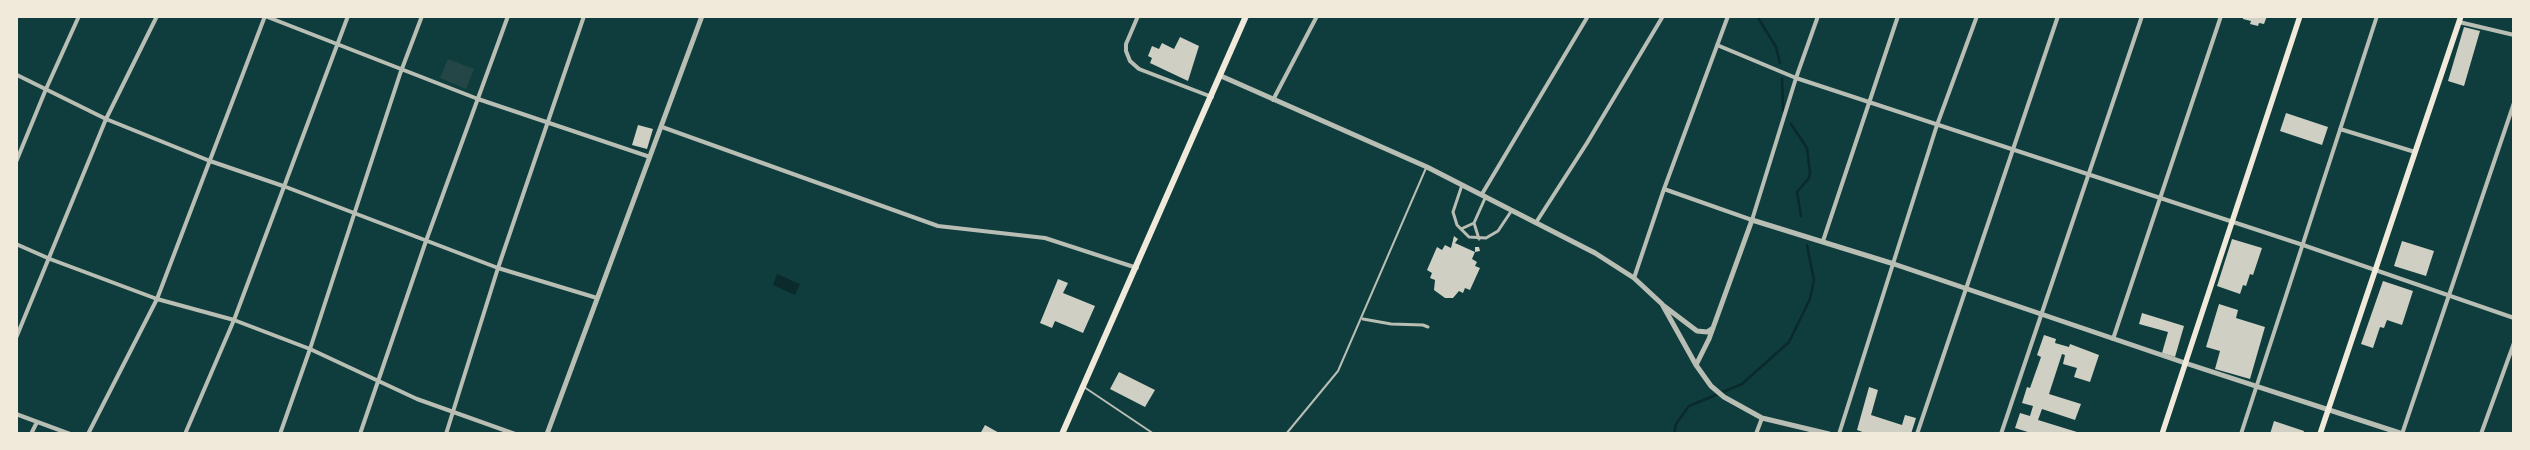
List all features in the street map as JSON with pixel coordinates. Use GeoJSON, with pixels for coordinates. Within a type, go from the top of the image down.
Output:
{"type":"FeatureCollection","features":[{"type":"Feature","properties":{"kind":"main road"},"geometry":{"type":"LineString","coordinates":[[1062,434],[1137,268],[1246,16]]}},
{"type":"Feature","properties":{"kind":"main road"},"geometry":{"type":"LineString","coordinates":[[2162,434],[2300,16]]}},
{"type":"Feature","properties":{"kind":"main road"},"geometry":{"type":"LineString","coordinates":[[2320,434],[2460,19]]}},
{"type":"Feature","properties":{"kind":"street"},"geometry":{"type":"LineString","coordinates":[[16,162],[79,16]]}},
{"type":"Feature","properties":{"kind":"street"},"geometry":{"type":"LineString","coordinates":[[16,338],[106,119],[156,16]]}},
{"type":"Feature","properties":{"kind":"street"},"geometry":{"type":"LineString","coordinates":[[88,434],[157,298],[265,16],[338,44],[402,72],[549,125],[650,157]]}},
{"type":"Feature","properties":{"kind":"street"},"geometry":{"type":"LineString","coordinates":[[185,434],[234,320],[286,187],[348,16]]}},
{"type":"Feature","properties":{"kind":"street"},"geometry":{"type":"LineString","coordinates":[[280,434],[422,16]]}},
{"type":"Feature","properties":{"kind":"street"},"geometry":{"type":"LineString","coordinates":[[360,434],[426,241],[508,16]]}},
{"type":"Feature","properties":{"kind":"street"},"geometry":{"type":"LineString","coordinates":[[446,434],[454,414],[498,268],[549,125],[584,16]]}},
{"type":"Feature","properties":{"kind":"street"},"geometry":{"type":"LineString","coordinates":[[547,434],[702,16]]}},
{"type":"Feature","properties":{"kind":"street"},"geometry":{"type":"LineString","coordinates":[[1138,16],[1126,44],[1126,51],[1130,61],[1138,69],[1212,97]]}},
{"type":"Feature","properties":{"kind":"street"},"geometry":{"type":"LineString","coordinates":[[1273,100],[1317,16]]}},
{"type":"Feature","properties":{"kind":"street"},"geometry":{"type":"LineString","coordinates":[[1479,238],[1474,223],[1484,195],[1588,16]]}},
{"type":"Feature","properties":{"kind":"street"},"geometry":{"type":"LineString","coordinates":[[1537,221],[1597,127],[1663,16]]}},
{"type":"Feature","properties":{"kind":"street"},"geometry":{"type":"LineString","coordinates":[[1634,278],[1664,189],[1728,16]]}},
{"type":"Feature","properties":{"kind":"street"},"geometry":{"type":"LineString","coordinates":[[1696,365],[1713,328],[1752,220],[1796,78],[1818,16]]}},
{"type":"Feature","properties":{"kind":"street"},"geometry":{"type":"LineString","coordinates":[[1823,241],[1898,16]]}},
{"type":"Feature","properties":{"kind":"street"},"geometry":{"type":"LineString","coordinates":[[1839,434],[1937,125],[1976,16]]}},
{"type":"Feature","properties":{"kind":"street"},"geometry":{"type":"LineString","coordinates":[[1917,434],[2058,16]]}},
{"type":"Feature","properties":{"kind":"street"},"geometry":{"type":"LineString","coordinates":[[2001,434],[2142,16]]}},
{"type":"Feature","properties":{"kind":"street"},"geometry":{"type":"LineString","coordinates":[[2113,339],[2221,16]]}},
{"type":"Feature","properties":{"kind":"street"},"geometry":{"type":"LineString","coordinates":[[2241,434],[2377,16]]}},
{"type":"Feature","properties":{"kind":"street"},"geometry":{"type":"LineString","coordinates":[[2460,19],[2514,35]]}},
{"type":"Feature","properties":{"kind":"street"},"geometry":{"type":"LineString","coordinates":[[1717,45],[1796,78],[2012,151],[2303,245],[2514,318]]}},
{"type":"Feature","properties":{"kind":"street"},"geometry":{"type":"LineString","coordinates":[[17,75],[106,119],[210,161],[286,187],[498,268],[597,298]]}},
{"type":"Feature","properties":{"kind":"street"},"geometry":{"type":"LineString","coordinates":[[1221,76],[1427,167],[1537,221],[1595,253],[1634,278],[1662,304],[1697,331],[1707,332],[1713,328]]}},
{"type":"Feature","properties":{"kind":"street"},"geometry":{"type":"LineString","coordinates":[[1664,189],[1752,220],[1967,288],[2113,339],[2402,434],[2514,103]]}},
{"type":"Feature","properties":{"kind":"street"},"geometry":{"type":"LineString","coordinates":[[662,127],[938,226],[1045,238],[1137,268]]}},
{"type":"Feature","properties":{"kind":"street"},"geometry":{"type":"LineString","coordinates":[[2340,129],[2415,152]]}},
{"type":"Feature","properties":{"kind":"street"},"geometry":{"type":"LineString","coordinates":[[1463,184],[1453,212],[1457,225],[1469,237],[1486,238],[1498,231],[1512,209]]}},
{"type":"Feature","properties":{"kind":"street"},"geometry":{"type":"LineString","coordinates":[[1461,229],[1474,223]]}},
{"type":"Feature","properties":{"kind":"street"},"geometry":{"type":"LineString","coordinates":[[16,244],[50,259],[157,298],[234,320],[310,349],[379,382],[454,414],[515,434]]}},
{"type":"Feature","properties":{"kind":"street"},"geometry":{"type":"LineString","coordinates":[[1662,304],[1696,365],[1711,386],[1724,397],[1762,418],[1829,434]]}},
{"type":"Feature","properties":{"kind":"street"},"geometry":{"type":"LineString","coordinates":[[1363,319],[1391,324],[1423,325],[1428,327]]}},
{"type":"Feature","properties":{"kind":"street"},"geometry":{"type":"LineString","coordinates":[[2481,434],[2514,343]]}},
{"type":"Feature","properties":{"kind":"street"},"geometry":{"type":"LineString","coordinates":[[16,414],[70,434]]}},
{"type":"Feature","properties":{"kind":"street"},"geometry":{"type":"LineString","coordinates":[[1756,434],[1762,418]]}},
{"type":"Feature","properties":{"kind":"street"},"geometry":{"type":"LineString","coordinates":[[31,434],[37,422]]}},
{"type":"Feature","properties":{"kind":"lane"},"geometry":{"type":"LineString","coordinates":[[1286,434],[1338,371],[1363,319],[1427,167]]}},
{"type":"Feature","properties":{"kind":"lane"},"geometry":{"type":"LineString","coordinates":[[1084,387],[1154,434]]}},
{"type":"Feature","properties":{"kind":"shaded area"},"geometry":{"type":"Polygon","coordinates":[[[448,59],[474,69],[466,89],[440,78],[448,59]]]}},
{"type":"Feature","properties":{"kind":"shaded area"},"geometry":{"type":"Polygon","coordinates":[[[777,274],[800,284],[795,295],[773,285],[777,274]]]}},
{"type":"Feature","properties":{"kind":"building"},"geometry":{"type":"Polygon","coordinates":[[[2243,16],[2267,16],[2264,24],[2259,23],[2258,26],[2250,24],[2251,21],[2243,19],[2243,16]]]}},
{"type":"Feature","properties":{"kind":"building"},"geometry":{"type":"Polygon","coordinates":[[[2464,27],[2480,31],[2464,86],[2448,81],[2464,27]]]}},
{"type":"Feature","properties":{"kind":"building"},"geometry":{"type":"Polygon","coordinates":[[[1180,37],[1199,46],[1188,81],[1150,63],[1152,58],[1148,56],[1152,46],[1159,49],[1162,43],[1174,49],[1180,37]]]}},
{"type":"Feature","properties":{"kind":"building"},"geometry":{"type":"Polygon","coordinates":[[[2286,113],[2328,127],[2322,145],[2280,131],[2286,113]]]}},
{"type":"Feature","properties":{"kind":"building"},"geometry":{"type":"Polygon","coordinates":[[[638,125],[653,129],[647,149],[632,145],[638,125]]]}},
{"type":"Feature","properties":{"kind":"building"},"geometry":{"type":"Polygon","coordinates":[[[1454,236],[1458,239],[1455,243],[1475,252],[1472,259],[1477,262],[1475,266],[1480,268],[1470,290],[1465,288],[1463,293],[1459,291],[1453,298],[1445,298],[1434,290],[1435,280],[1430,278],[1432,273],[1427,270],[1437,247],[1442,250],[1445,245],[1451,248],[1454,236]]]}},
{"type":"Feature","properties":{"kind":"building"},"geometry":{"type":"Polygon","coordinates":[[[2232,239],[2262,248],[2253,275],[2250,274],[2246,286],[2243,285],[2240,294],[2217,286],[2232,239]]]}},
{"type":"Feature","properties":{"kind":"building"},"geometry":{"type":"Polygon","coordinates":[[[2402,241],[2434,251],[2426,276],[2394,266],[2402,241]]]}},
{"type":"Feature","properties":{"kind":"building"},"geometry":{"type":"Polygon","coordinates":[[[1475,247],[1479,247],[1480,251],[1475,252],[1475,247]]]}},
{"type":"Feature","properties":{"kind":"building"},"geometry":{"type":"Polygon","coordinates":[[[1058,279],[1068,283],[1063,293],[1095,306],[1083,333],[1055,321],[1052,328],[1040,323],[1058,279]]]}},
{"type":"Feature","properties":{"kind":"building"},"geometry":{"type":"Polygon","coordinates":[[[2383,281],[2413,291],[2402,325],[2387,320],[2384,328],[2380,327],[2373,348],[2361,344],[2383,281]]]}},
{"type":"Feature","properties":{"kind":"building"},"geometry":{"type":"Polygon","coordinates":[[[2219,304],[2238,310],[2236,318],[2265,327],[2250,379],[2215,369],[2220,351],[2206,347],[2219,304]]]}},
{"type":"Feature","properties":{"kind":"building"},"geometry":{"type":"Polygon","coordinates":[[[2142,313],[2184,326],[2175,357],[2162,353],[2168,332],[2139,324],[2142,313]]]}},
{"type":"Feature","properties":{"kind":"building"},"geometry":{"type":"Polygon","coordinates":[[[2044,335],[2056,339],[2055,343],[2069,347],[2070,344],[2099,355],[2090,382],[2074,377],[2077,368],[2063,364],[2065,355],[2062,354],[2049,394],[2081,404],[2075,420],[2042,409],[2038,420],[2077,432],[2076,434],[2034,434],[2015,428],[2020,413],[2030,416],[2033,406],[2022,403],[2027,387],[2030,388],[2041,357],[2037,355],[2044,335]]]}},
{"type":"Feature","properties":{"kind":"building"},"geometry":{"type":"Polygon","coordinates":[[[1119,372],[1155,390],[1145,407],[1110,389],[1119,372]]]}},
{"type":"Feature","properties":{"kind":"building"},"geometry":{"type":"Polygon","coordinates":[[[1869,387],[1878,390],[1871,415],[1902,425],[1905,415],[1916,418],[1911,434],[1868,434],[1857,430],[1869,387]]]}},
{"type":"Feature","properties":{"kind":"building"},"geometry":{"type":"Polygon","coordinates":[[[2274,421],[2304,431],[2303,434],[2270,434],[2274,421]]]}},
{"type":"Feature","properties":{"kind":"building"},"geometry":{"type":"Polygon","coordinates":[[[985,425],[1001,434],[980,434],[985,425]]]}},
{"type":"Feature","properties":{"kind":"waterway"},"geometry":{"type":"LineString","coordinates":[[1757,16],[1776,47],[1780,63]]}},
{"type":"Feature","properties":{"kind":"waterway"},"geometry":{"type":"LineString","coordinates":[[1782,79],[1783,111]]}},
{"type":"Feature","properties":{"kind":"waterway"},"geometry":{"type":"LineString","coordinates":[[1791,124],[1807,148],[1810,173],[1809,178],[1797,192],[1801,216]]}},
{"type":"Feature","properties":{"kind":"waterway"},"geometry":{"type":"LineString","coordinates":[[1674,434],[1676,424],[1689,406],[1742,384],[1789,342],[1810,299],[1814,280],[1807,245]]}}]}
